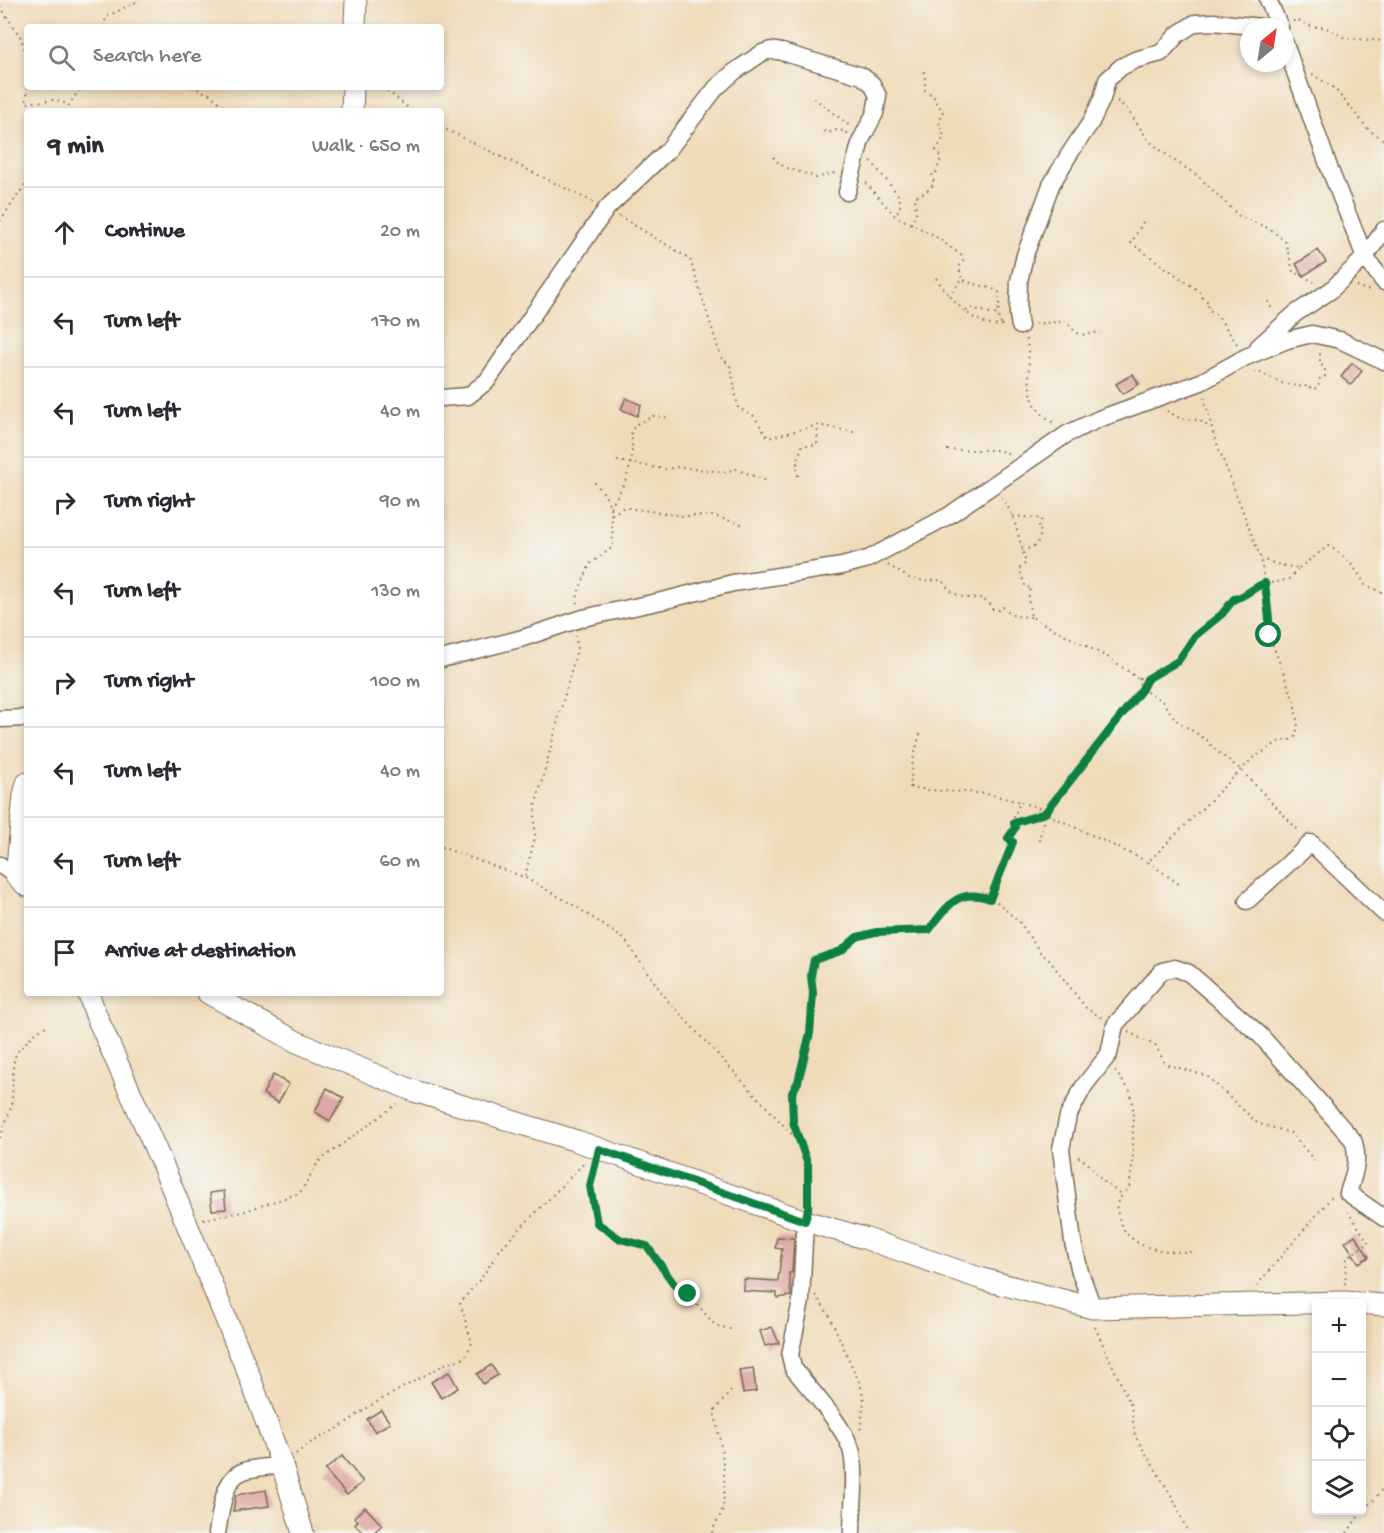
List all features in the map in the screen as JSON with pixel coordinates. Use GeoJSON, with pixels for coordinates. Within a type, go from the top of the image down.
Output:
{"type":"FeatureCollection","features":[{"type":"Feature","properties":{"kind":"street"},"geometry":{"type":"LineString","coordinates":[[355,24],[356,0]]}},
{"type":"Feature","properties":{"kind":"street"},"geometry":{"type":"LineString","coordinates":[[1268,0],[1270,18]]}},
{"type":"Feature","properties":{"kind":"street"},"geometry":{"type":"LineString","coordinates":[[1020,326],[1018,281],[1025,255],[1051,185],[1091,122],[1102,99],[1107,80],[1121,67],[1135,60],[1161,53],[1178,34],[1195,23],[1240,24]]}},
{"type":"Feature","properties":{"kind":"street"},"geometry":{"type":"LineString","coordinates":[[444,398],[468,396],[487,381],[607,208],[668,150],[716,88],[734,72],[762,53],[771,50],[862,76],[872,84],[878,96],[875,113],[861,140],[847,192]]}},
{"type":"Feature","properties":{"kind":"street"},"geometry":{"type":"LineString","coordinates":[[1294,71],[1330,170],[1380,288]]}},
{"type":"Feature","properties":{"kind":"street"},"geometry":{"type":"LineString","coordinates":[[351,108],[352,90]]}},
{"type":"Feature","properties":{"kind":"street"},"geometry":{"type":"LineString","coordinates":[[444,658],[522,638],[583,618],[733,583],[842,566],[868,559],[948,516],[1067,434],[1100,419],[1201,382],[1246,357],[1296,313],[1330,291],[1365,256],[1384,230]]}},
{"type":"Feature","properties":{"kind":"street"},"geometry":{"type":"LineString","coordinates":[[1246,357],[1287,340],[1312,334],[1340,340],[1384,361]]}},
{"type":"Feature","properties":{"kind":"street"},"geometry":{"type":"LineString","coordinates":[[0,719],[24,718]]}},
{"type":"Feature","properties":{"kind":"street"},"geometry":{"type":"LineString","coordinates":[[14,875],[24,795]]}},
{"type":"Feature","properties":{"kind":"street"},"geometry":{"type":"LineString","coordinates":[[1247,901],[1311,843],[1384,913]]}},
{"type":"Feature","properties":{"kind":"street"},"geometry":{"type":"LineString","coordinates":[[1092,1307],[1073,1242],[1061,1149],[1068,1116],[1084,1086],[1109,1054],[1115,1025],[1162,971],[1175,968],[1190,973],[1260,1035],[1353,1140],[1357,1151],[1356,1162],[1348,1193],[1384,1218]]}},
{"type":"Feature","properties":{"kind":"street"},"geometry":{"type":"LineString","coordinates":[[89,996],[163,1166],[249,1376],[282,1465],[303,1533]]}},
{"type":"Feature","properties":{"kind":"street"},"geometry":{"type":"LineString","coordinates":[[213,996],[297,1042],[414,1091],[599,1149],[805,1221],[864,1238],[982,1278],[1092,1307],[1312,1303]]}},
{"type":"Feature","properties":{"kind":"street"},"geometry":{"type":"LineString","coordinates":[[805,1221],[801,1301],[790,1355],[793,1368],[841,1431],[852,1453],[852,1533]]}},
{"type":"Feature","properties":{"kind":"street"},"geometry":{"type":"LineString","coordinates":[[1366,1304],[1384,1305]]}},
{"type":"Feature","properties":{"kind":"street"},"geometry":{"type":"LineString","coordinates":[[217,1533],[225,1492],[231,1481],[242,1471],[282,1465]]}},
{"type":"Feature","properties":{"kind":"path"},"geometry":{"type":"LineString","coordinates":[[105,24],[106,17],[140,0]]}},
{"type":"Feature","properties":{"kind":"path"},"geometry":{"type":"LineString","coordinates":[[0,6],[21,38],[24,48]]}},
{"type":"Feature","properties":{"kind":"path"},"geometry":{"type":"LineString","coordinates":[[1294,21],[1298,20],[1312,27],[1325,27],[1345,38],[1384,41]]}},
{"type":"Feature","properties":{"kind":"path"},"geometry":{"type":"LineString","coordinates":[[1294,57],[1334,88],[1369,130],[1384,140]]}},
{"type":"Feature","properties":{"kind":"path"},"geometry":{"type":"LineString","coordinates":[[911,224],[916,213],[915,197],[926,192],[934,184],[932,174],[936,173],[941,158],[936,150],[944,137],[944,132],[939,125],[943,111],[934,100],[934,96],[925,90],[922,68]]}},
{"type":"Feature","properties":{"kind":"path"},"geometry":{"type":"LineString","coordinates":[[1107,80],[1116,101],[1127,109],[1149,141],[1198,176],[1239,216],[1270,228],[1285,241],[1293,271],[1330,291]]}},
{"type":"Feature","properties":{"kind":"path"},"geometry":{"type":"LineString","coordinates":[[28,90],[26,103],[53,100],[68,104]]}},
{"type":"Feature","properties":{"kind":"path"},"geometry":{"type":"LineString","coordinates":[[66,108],[79,90]]}},
{"type":"Feature","properties":{"kind":"path"},"geometry":{"type":"LineString","coordinates":[[200,90],[210,94],[225,108]]}},
{"type":"Feature","properties":{"kind":"path"},"geometry":{"type":"LineString","coordinates":[[387,90],[408,108]]}},
{"type":"Feature","properties":{"kind":"path"},"geometry":{"type":"LineString","coordinates":[[814,98],[855,131],[861,140]]}},
{"type":"Feature","properties":{"kind":"path"},"geometry":{"type":"LineString","coordinates":[[444,129],[607,208],[690,259],[721,357],[731,367],[738,408],[754,416],[768,438],[818,425],[854,432]]}},
{"type":"Feature","properties":{"kind":"path"},"geometry":{"type":"LineString","coordinates":[[0,221],[24,186]]}},
{"type":"Feature","properties":{"kind":"path"},"geometry":{"type":"LineString","coordinates":[[1143,222],[1131,243],[1200,292],[1209,303],[1208,309],[1217,315],[1246,357]]}},
{"type":"Feature","properties":{"kind":"path"},"geometry":{"type":"LineString","coordinates":[[932,234],[961,255],[963,261],[959,267],[962,279],[972,285],[994,289],[1000,293],[998,315],[1002,325]]}},
{"type":"Feature","properties":{"kind":"path"},"geometry":{"type":"LineString","coordinates":[[936,278],[949,296],[966,311],[992,326],[1020,326],[1067,321],[1074,332],[1079,335],[1101,333]]}},
{"type":"Feature","properties":{"kind":"path"},"geometry":{"type":"LineString","coordinates":[[949,296],[962,279]]}},
{"type":"Feature","properties":{"kind":"path"},"geometry":{"type":"LineString","coordinates":[[1350,289],[1357,286],[1380,288]]}},
{"type":"Feature","properties":{"kind":"path"},"geometry":{"type":"LineString","coordinates":[[966,311],[971,308],[998,315]]}},
{"type":"Feature","properties":{"kind":"path"},"geometry":{"type":"LineString","coordinates":[[1020,326],[1027,341],[1028,376],[1034,401],[1038,410],[1067,434]]}},
{"type":"Feature","properties":{"kind":"path"},"geometry":{"type":"LineString","coordinates":[[1227,369],[1259,372],[1284,384],[1304,387],[1308,385],[1311,389],[1318,388],[1320,378],[1325,376],[1325,369],[1320,363],[1320,350],[1312,334]]}},
{"type":"Feature","properties":{"kind":"path"},"geometry":{"type":"LineString","coordinates":[[1149,862],[1253,758],[1280,741],[1295,737],[1298,726],[1294,701],[1269,635],[1261,559],[1211,424],[1201,382]]}},
{"type":"Feature","properties":{"kind":"path"},"geometry":{"type":"LineString","coordinates":[[1148,401],[1181,418],[1199,420],[1206,425],[1211,424]]}},
{"type":"Feature","properties":{"kind":"path"},"geometry":{"type":"LineString","coordinates":[[610,507],[626,482],[628,468],[632,464],[631,431],[637,424],[653,416],[670,418]]}},
{"type":"Feature","properties":{"kind":"path"},"geometry":{"type":"LineString","coordinates":[[798,476],[796,464],[802,445],[817,446],[818,425]]}},
{"type":"Feature","properties":{"kind":"path"},"geometry":{"type":"LineString","coordinates":[[947,450],[997,450],[1020,457],[1026,462]]}},
{"type":"Feature","properties":{"kind":"path"},"geometry":{"type":"LineString","coordinates":[[617,461],[664,469],[678,467],[724,472],[736,469],[767,481]]}},
{"type":"Feature","properties":{"kind":"path"},"geometry":{"type":"LineString","coordinates":[[1005,476],[1002,496],[1013,516],[1026,563],[1019,569],[1026,588],[1031,587],[1028,599],[1030,617]]}},
{"type":"Feature","properties":{"kind":"path"},"geometry":{"type":"LineString","coordinates":[[583,618],[577,605],[578,593],[590,564],[613,547],[610,507],[604,492],[592,479]]}},
{"type":"Feature","properties":{"kind":"path"},"geometry":{"type":"LineString","coordinates":[[612,514],[622,508],[629,508],[683,516],[714,516],[740,524],[745,523]]}},
{"type":"Feature","properties":{"kind":"path"},"geometry":{"type":"LineString","coordinates":[[1013,516],[1042,519],[1038,530],[1041,531],[1038,543],[1035,547],[1022,550]]}},
{"type":"Feature","properties":{"kind":"path"},"geometry":{"type":"LineString","coordinates":[[1039,841],[1045,812],[1142,689],[1147,679],[1178,661],[1195,636],[1222,614],[1234,599],[1242,598],[1254,587],[1265,583],[1289,579],[1299,568],[1328,546],[1342,554],[1358,571],[1365,585],[1384,593]]}},
{"type":"Feature","properties":{"kind":"path"},"geometry":{"type":"LineString","coordinates":[[868,559],[891,566],[909,578],[925,581],[942,580],[947,589],[967,600],[981,598],[992,605],[993,609],[999,610],[1003,607],[1014,616],[1030,617],[1111,659],[1137,678],[1142,689],[1162,701],[1176,720],[1208,741],[1213,748],[1241,770],[1311,843]]}},
{"type":"Feature","properties":{"kind":"path"},"geometry":{"type":"LineString","coordinates":[[1261,559],[1299,568]]}},
{"type":"Feature","properties":{"kind":"path"},"geometry":{"type":"LineString","coordinates":[[524,877],[535,837],[534,807],[577,649],[576,634],[564,625]]}},
{"type":"Feature","properties":{"kind":"path"},"geometry":{"type":"LineString","coordinates":[[1137,678],[1147,679]]}},
{"type":"Feature","properties":{"kind":"path"},"geometry":{"type":"LineString","coordinates":[[920,734],[910,787],[933,792],[991,795],[1020,802],[1104,839],[1149,862],[1179,884]]}},
{"type":"Feature","properties":{"kind":"path"},"geometry":{"type":"LineString","coordinates":[[990,899],[1013,842],[1008,838],[1015,828],[1014,817],[1020,802]]}},
{"type":"Feature","properties":{"kind":"path"},"geometry":{"type":"LineString","coordinates":[[1014,823],[1045,812]]}},
{"type":"Feature","properties":{"kind":"path"},"geometry":{"type":"LineString","coordinates":[[444,848],[524,877],[577,907],[625,940],[667,1000],[802,1145]]}},
{"type":"Feature","properties":{"kind":"path"},"geometry":{"type":"LineString","coordinates":[[805,1221],[808,1209],[808,1165],[793,1122],[792,1093],[798,1082],[810,1033],[813,993],[811,975],[814,960],[841,951],[857,937],[876,932],[929,930],[952,900],[977,894],[996,901],[1020,923],[1040,952],[1049,960],[1086,1008],[1156,1046],[1165,1064],[1208,1076],[1257,1123],[1291,1133],[1314,1160]]}},
{"type":"Feature","properties":{"kind":"path"},"geometry":{"type":"LineString","coordinates":[[0,1138],[12,1105],[13,1065],[16,1053],[33,1035],[46,1026]]}},
{"type":"Feature","properties":{"kind":"path"},"geometry":{"type":"LineString","coordinates":[[1109,1054],[1115,1071],[1130,1091],[1133,1103],[1133,1160],[1129,1188],[1122,1194],[1116,1205],[1122,1227],[1131,1239],[1150,1248],[1191,1252]]}},
{"type":"Feature","properties":{"kind":"path"},"geometry":{"type":"LineString","coordinates":[[185,1222],[242,1212],[300,1193],[318,1162],[414,1091]]}},
{"type":"Feature","properties":{"kind":"path"},"geometry":{"type":"LineString","coordinates":[[599,1149],[590,1186],[597,1223],[620,1239],[647,1246],[676,1287],[688,1294],[716,1325],[733,1330]]}},
{"type":"Feature","properties":{"kind":"path"},"geometry":{"type":"LineString","coordinates":[[282,1465],[307,1445],[340,1427],[370,1406],[445,1364],[465,1358],[472,1343],[460,1303],[483,1276],[501,1248],[599,1149]]}},
{"type":"Feature","properties":{"kind":"path"},"geometry":{"type":"LineString","coordinates":[[1061,1149],[1087,1162],[1100,1178],[1122,1194]]}},
{"type":"Feature","properties":{"kind":"path"},"geometry":{"type":"LineString","coordinates":[[1241,1304],[1333,1194],[1339,1202]]}},
{"type":"Feature","properties":{"kind":"path"},"geometry":{"type":"LineString","coordinates":[[1344,1299],[1347,1257],[1369,1243],[1346,1209]]}},
{"type":"Feature","properties":{"kind":"path"},"geometry":{"type":"LineString","coordinates":[[803,1275],[829,1315],[860,1384],[864,1400],[859,1441]]}},
{"type":"Feature","properties":{"kind":"path"},"geometry":{"type":"LineString","coordinates":[[1092,1307],[1096,1331],[1131,1406],[1135,1436],[1174,1500],[1188,1533]]}},
{"type":"Feature","properties":{"kind":"path"},"geometry":{"type":"LineString","coordinates":[[711,1533],[723,1510],[724,1473],[720,1435],[714,1411],[731,1391]]}},
{"type":"Feature","properties":{"kind":"path"},"geometry":{"type":"LineString","coordinates":[[1347,1533],[1365,1507],[1384,1487]]}},
{"type":"Feature","properties":{"kind":"building"},"geometry":{"type":"Polygon","coordinates":[[[1318,250],[1326,262],[1303,276],[1296,264],[1318,250]]]}},
{"type":"Feature","properties":{"kind":"building"},"geometry":{"type":"Polygon","coordinates":[[[1352,363],[1362,371],[1351,385],[1341,377],[1352,363]]]}},
{"type":"Feature","properties":{"kind":"building"},"geometry":{"type":"Polygon","coordinates":[[[1133,374],[1139,384],[1123,394],[1116,384],[1133,374]]]}},
{"type":"Feature","properties":{"kind":"building"},"geometry":{"type":"Polygon","coordinates":[[[626,398],[641,405],[637,416],[621,409],[626,398]]]}},
{"type":"Feature","properties":{"kind":"building"},"geometry":{"type":"Polygon","coordinates":[[[273,1075],[289,1084],[278,1103],[263,1094],[273,1075]]]}},
{"type":"Feature","properties":{"kind":"building"},"geometry":{"type":"Polygon","coordinates":[[[327,1088],[344,1098],[330,1121],[315,1112],[327,1088]]]}},
{"type":"Feature","properties":{"kind":"building"},"geometry":{"type":"Polygon","coordinates":[[[224,1191],[226,1209],[212,1210],[210,1193],[224,1191]]]}},
{"type":"Feature","properties":{"kind":"building"},"geometry":{"type":"Polygon","coordinates":[[[1355,1235],[1369,1257],[1359,1263],[1345,1242],[1355,1235]]]}},
{"type":"Feature","properties":{"kind":"building"},"geometry":{"type":"Polygon","coordinates":[[[777,1237],[794,1238],[792,1273],[789,1273],[791,1296],[777,1298],[777,1293],[744,1291],[744,1279],[778,1281],[782,1249],[775,1248],[777,1237]]]}},
{"type":"Feature","properties":{"kind":"building"},"geometry":{"type":"Polygon","coordinates":[[[772,1327],[779,1343],[765,1346],[760,1331],[772,1327]]]}},
{"type":"Feature","properties":{"kind":"building"},"geometry":{"type":"Polygon","coordinates":[[[491,1365],[498,1375],[483,1384],[477,1374],[491,1365]]]}},
{"type":"Feature","properties":{"kind":"building"},"geometry":{"type":"Polygon","coordinates":[[[753,1368],[756,1391],[743,1393],[739,1370],[753,1368]]]}},
{"type":"Feature","properties":{"kind":"building"},"geometry":{"type":"Polygon","coordinates":[[[449,1372],[458,1388],[441,1398],[431,1382],[449,1372]]]}},
{"type":"Feature","properties":{"kind":"building"},"geometry":{"type":"Polygon","coordinates":[[[381,1410],[390,1423],[375,1432],[367,1419],[381,1410]]]}},
{"type":"Feature","properties":{"kind":"building"},"geometry":{"type":"Polygon","coordinates":[[[342,1456],[363,1482],[347,1495],[325,1470],[342,1456]]]}},
{"type":"Feature","properties":{"kind":"building"},"geometry":{"type":"Polygon","coordinates":[[[266,1490],[269,1506],[233,1511],[236,1495],[266,1490]]]}},
{"type":"Feature","properties":{"kind":"building"},"geometry":{"type":"Polygon","coordinates":[[[365,1507],[382,1525],[373,1533],[363,1533],[355,1524],[358,1521],[354,1517],[365,1507]]]}},
{"type":"Feature","properties":{"kind":"route"},"geometry":{"type":"LineString","coordinates":[[688,1294],[676,1287],[647,1246],[620,1239],[597,1223],[590,1186],[599,1149],[805,1221],[808,1209],[808,1165],[793,1122],[792,1093],[798,1082],[810,1033],[813,993],[811,975],[814,960],[841,951],[857,937],[876,932],[929,930],[952,900],[977,894],[990,899],[1013,842],[1008,838],[1015,828],[1014,823],[1045,813],[1142,689],[1147,679],[1178,661],[1195,636],[1222,614],[1234,599],[1242,598],[1254,587],[1265,583],[1269,635]]}}]}
